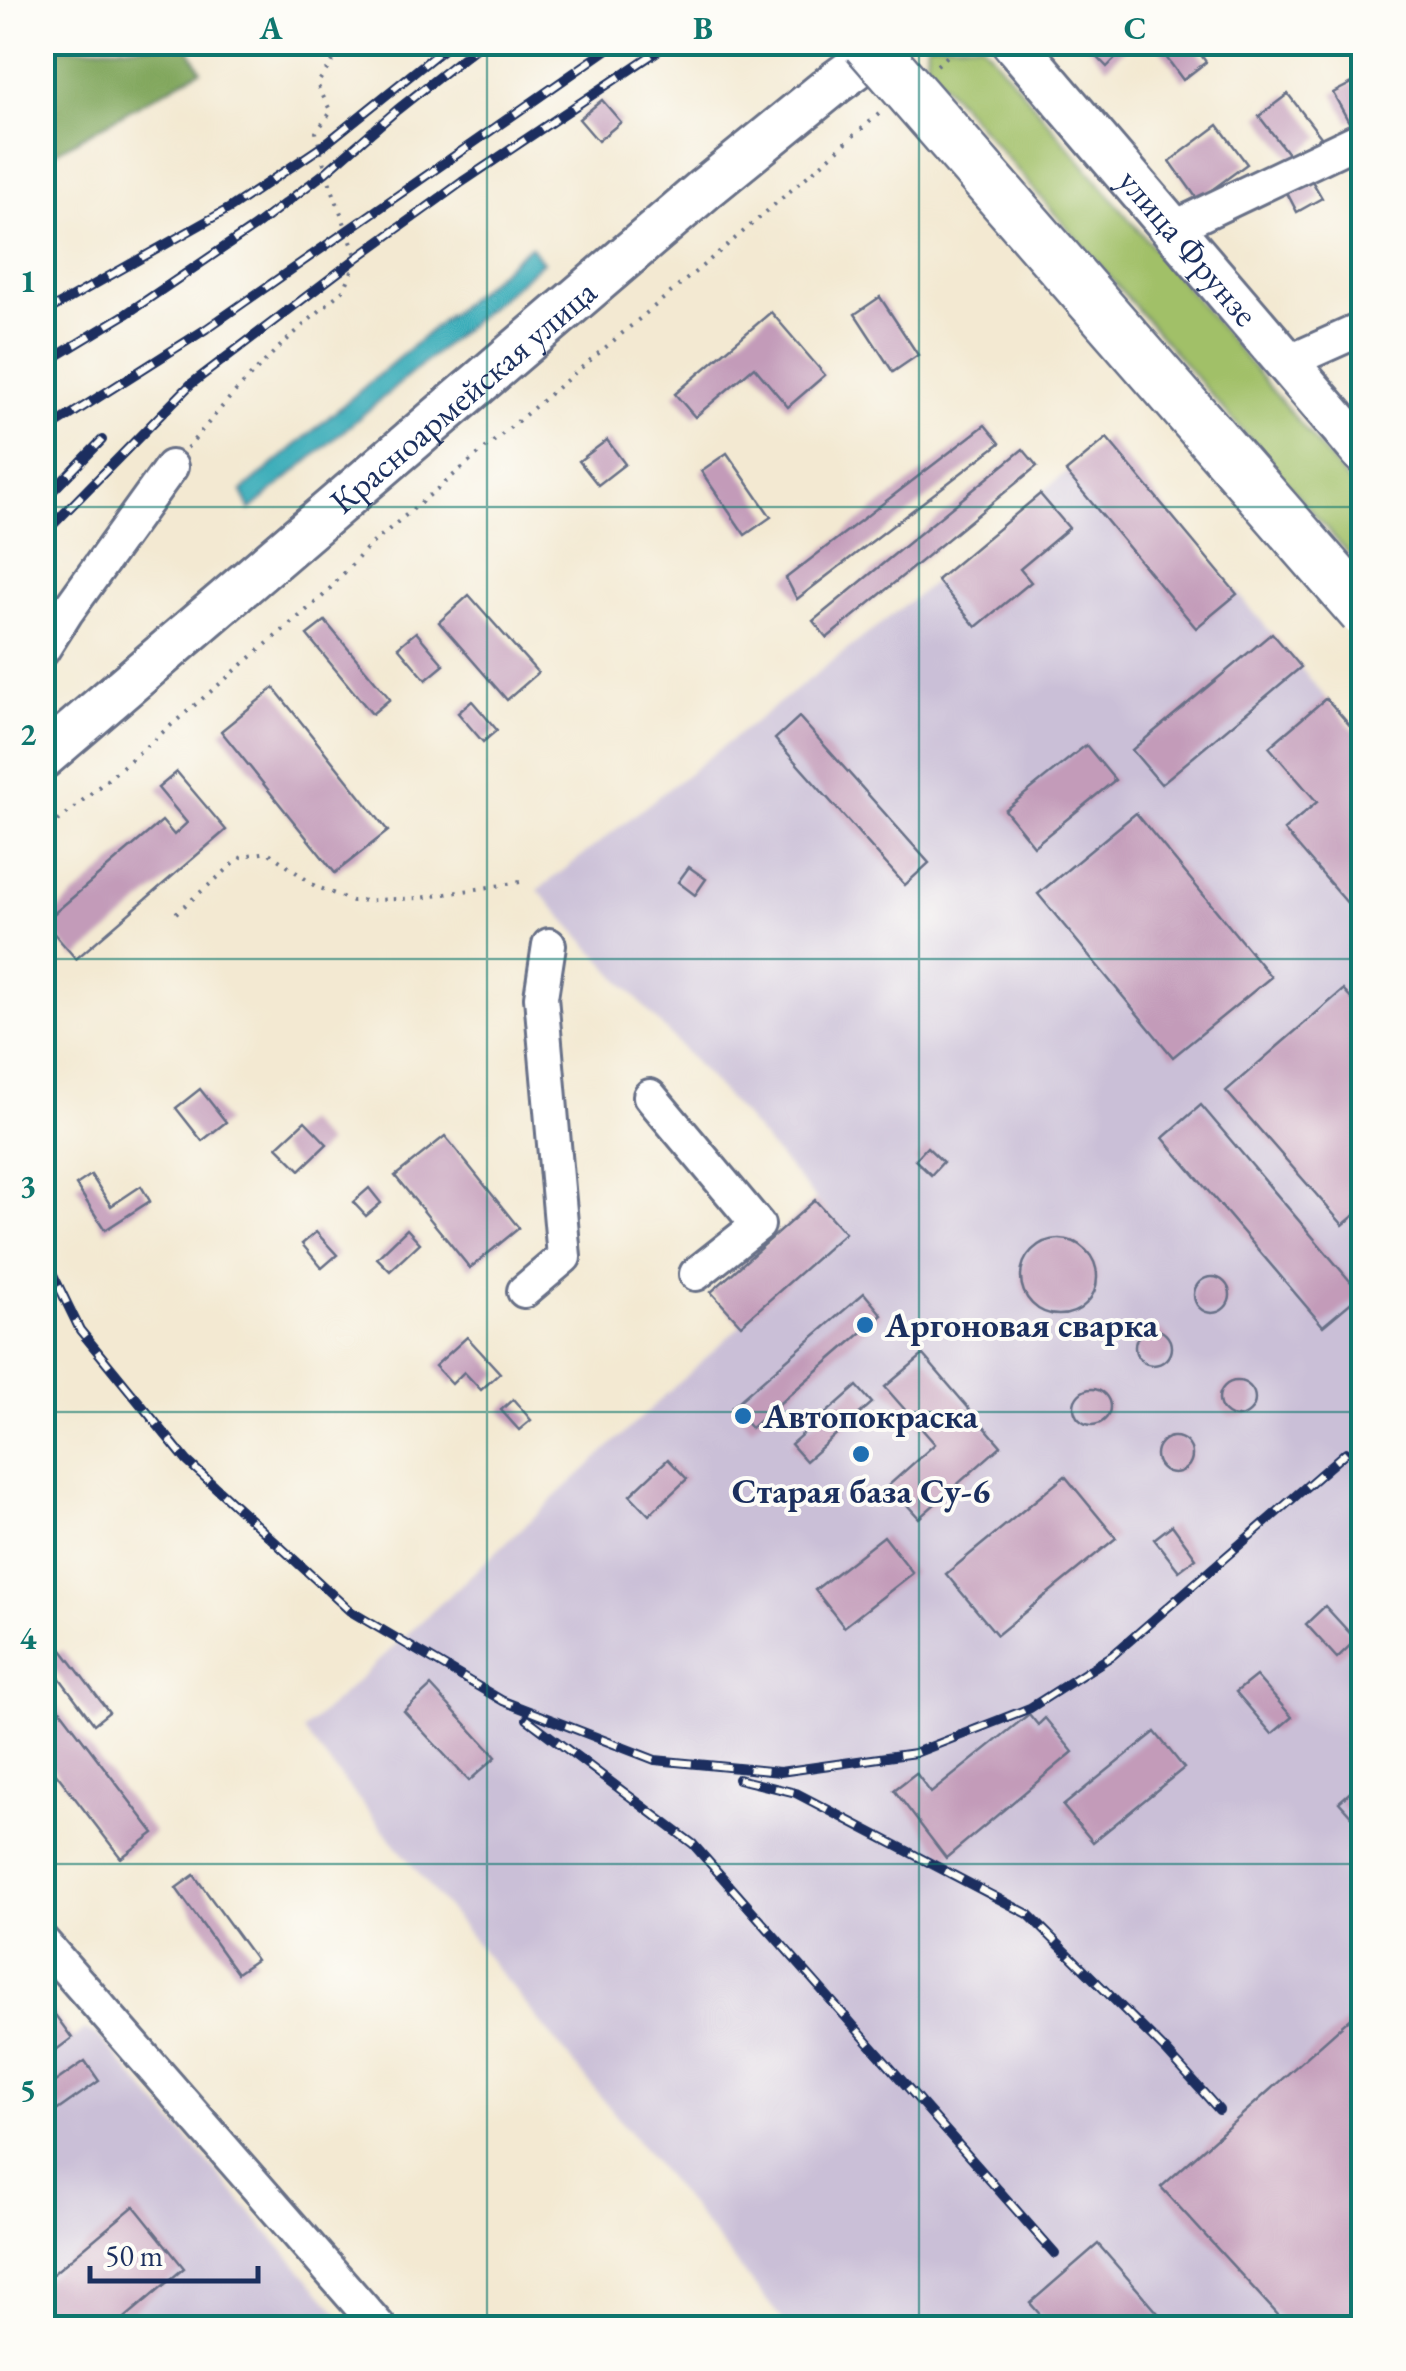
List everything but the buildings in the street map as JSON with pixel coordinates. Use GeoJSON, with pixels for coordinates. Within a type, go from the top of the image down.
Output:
{"type":"FeatureCollection","features":[{"type":"Feature","properties":{"kind":"highway"},"geometry":{"type":"LineString","coordinates":[[866,42],[1358,632]]}},
{"type":"Feature","properties":{"kind":"main road","name":"Красноармейская улица"},"geometry":{"type":"LineString","coordinates":[[42,758],[706,188],[891,42]]}},
{"type":"Feature","properties":{"kind":"main road","name":"улица Фрунзе"},"geometry":{"type":"LineString","coordinates":[[1013,42],[1364,453]]}},
{"type":"Feature","properties":{"kind":"street"},"geometry":{"type":"LineString","coordinates":[[1173,228],[1364,137]]}},
{"type":"Feature","properties":{"kind":"street"},"geometry":{"type":"LineString","coordinates":[[1288,362],[1364,328]]}},
{"type":"Feature","properties":{"kind":"street"},"geometry":{"type":"LineString","coordinates":[[42,651],[171,467]]}},
{"type":"Feature","properties":{"kind":"street"},"geometry":{"type":"LineString","coordinates":[[524,1291],[564,1257],[541,998],[549,945]]}},
{"type":"Feature","properties":{"kind":"street"},"geometry":{"type":"LineString","coordinates":[[650,1096],[758,1224],[696,1274]]}},
{"type":"Feature","properties":{"kind":"street"},"geometry":{"type":"LineString","coordinates":[[42,1941],[380,2328]]}},
{"type":"Feature","properties":{"kind":"path"},"geometry":{"type":"LineString","coordinates":[[171,467],[233,394],[345,288],[357,258],[316,132],[332,112],[317,84],[346,42]]}},
{"type":"Feature","properties":{"kind":"path"},"geometry":{"type":"LineString","coordinates":[[937,65],[964,42]]}},
{"type":"Feature","properties":{"kind":"path"},"geometry":{"type":"LineString","coordinates":[[42,835],[324,596],[368,547],[882,110]]}},
{"type":"Feature","properties":{"kind":"path"},"geometry":{"type":"LineString","coordinates":[[1358,632],[1364,660]]}},
{"type":"Feature","properties":{"kind":"path"},"geometry":{"type":"LineString","coordinates":[[176,914],[243,856],[268,852],[314,886],[352,901],[421,898],[520,882]]}},
{"type":"Feature","properties":{"kind":"shaded area"},"geometry":{"type":"Polygon","coordinates":[[[1107,438],[1363,742],[1363,2328],[789,2328],[303,1731],[845,1233],[538,890],[937,580],[1107,438]]]}},
{"type":"Feature","properties":{"kind":"shaded area"},"geometry":{"type":"Polygon","coordinates":[[[42,1997],[72,2038],[85,2030],[100,2038],[351,2328],[43,2328],[42,1997]]]}},
{"type":"Feature","properties":{"kind":"green space"},"geometry":{"type":"Polygon","coordinates":[[[929,43],[982,43],[1363,499],[1363,571],[926,64],[929,43]]]}},
{"type":"Feature","properties":{"kind":"green space"},"geometry":{"type":"Polygon","coordinates":[[[186,44],[201,70],[43,159],[43,49],[186,44]]]}},
{"type":"Feature","properties":{"kind":"water"},"geometry":{"type":"Polygon","coordinates":[[[530,246],[543,262],[250,510],[242,491],[530,246]]]}},
{"type":"Feature","properties":{"kind":"railway"},"geometry":{"type":"LineString","coordinates":[[42,314],[230,208],[324,145],[452,42]]}},
{"type":"Feature","properties":{"kind":"railway"},"geometry":{"type":"LineString","coordinates":[[42,365],[126,314],[254,227],[483,42]]}},
{"type":"Feature","properties":{"kind":"railway"},"geometry":{"type":"LineString","coordinates":[[42,433],[206,329],[618,42]]}},
{"type":"Feature","properties":{"kind":"railway"},"geometry":{"type":"LineString","coordinates":[[42,536],[191,384],[462,182],[671,42]]}},
{"type":"Feature","properties":{"kind":"railway"},"geometry":{"type":"LineString","coordinates":[[42,502],[102,440]]}},
{"type":"Feature","properties":{"kind":"railway"},"geometry":{"type":"LineString","coordinates":[[42,1252],[80,1330],[187,1461],[350,1611],[503,1701],[655,1760],[780,1772],[915,1753],[1030,1708],[1113,1655],[1346,1452]]}},
{"type":"Feature","properties":{"kind":"railway"},"geometry":{"type":"LineString","coordinates":[[527,1719],[693,1844],[1055,2254]]}},
{"type":"Feature","properties":{"kind":"railway"},"geometry":{"type":"LineString","coordinates":[[738,1779],[796,1793],[1028,1914],[1166,2051],[1219,2110]]}},
{"type":"Feature","properties":{"kind":"place","name":"Аргоновая сварка"},"geometry":{"type":"Point","coordinates":[865,1325]}},
{"type":"Feature","properties":{"kind":"place","name":"Автопокраска"},"geometry":{"type":"Point","coordinates":[743,1416]}},
{"type":"Feature","properties":{"kind":"place","name":"Старая база Су-6"},"geometry":{"type":"Point","coordinates":[861,1454]}}]}
